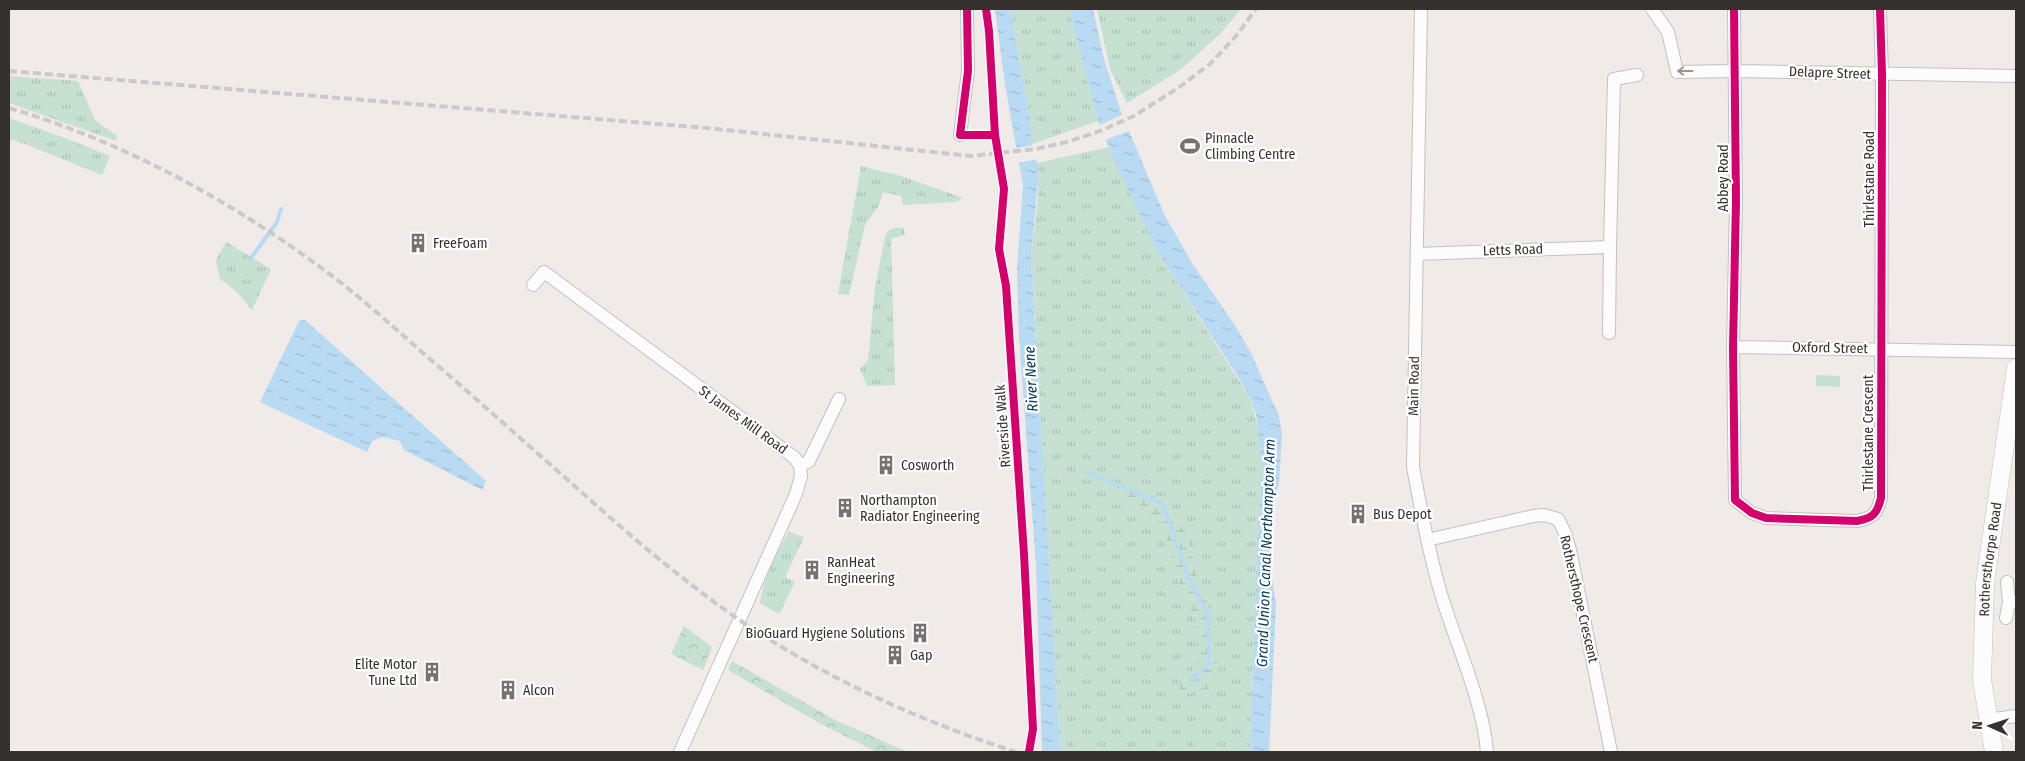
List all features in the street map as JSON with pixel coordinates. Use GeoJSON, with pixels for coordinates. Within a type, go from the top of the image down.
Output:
{"type":"FeatureCollection","features":[{"type":"Feature","properties":{"kind":"street"},"geometry":{"type":"LineString","coordinates":[[960,135],[968,71],[967,9]]}},
{"type":"Feature","properties":{"kind":"street","name":"Main Road"},"geometry":{"type":"LineString","coordinates":[[1421,9],[1413,467],[1427,540],[1441,595],[1480,712],[1487,752]]}},
{"type":"Feature","properties":{"kind":"street","name":"Delapre Street"},"geometry":{"type":"LineString","coordinates":[[1652,9],[1668,32],[1677,72],[1734,71],[2016,76]]}},
{"type":"Feature","properties":{"kind":"street","name":"Abbey Road"},"geometry":{"type":"LineString","coordinates":[[1733,347],[1736,201],[1734,9]]}},
{"type":"Feature","properties":{"kind":"street","name":"Thirlestane Road"},"geometry":{"type":"LineString","coordinates":[[1880,9],[1882,75],[1881,349]]}},
{"type":"Feature","properties":{"kind":"street"},"geometry":{"type":"LineString","coordinates":[[1609,333],[1614,79],[1637,75]]}},
{"type":"Feature","properties":{"kind":"street","name":"Letts Road"},"geometry":{"type":"LineString","coordinates":[[1417,254],[1610,247]]}},
{"type":"Feature","properties":{"kind":"street","name":"St James Mill Road"},"geometry":{"type":"LineString","coordinates":[[533,285],[544,272],[712,398],[749,423],[795,458],[800,466]]}},
{"type":"Feature","properties":{"kind":"street","name":"Oxford Street"},"geometry":{"type":"LineString","coordinates":[[1733,347],[2016,352]]}},
{"type":"Feature","properties":{"kind":"street","name":"Thirlestane Crescent"},"geometry":{"type":"LineString","coordinates":[[1733,347],[1735,500],[1752,513],[1766,518],[1857,522],[1871,518],[1878,512],[1881,498],[1881,349]]}},
{"type":"Feature","properties":{"kind":"street","name":"Rothersthorpe Road"},"geometry":{"type":"LineString","coordinates":[[1994,752],[1982,680],[1985,583],[2016,368]]}},
{"type":"Feature","properties":{"kind":"street"},"geometry":{"type":"LineString","coordinates":[[680,752],[796,494],[801,476],[800,466],[809,461],[839,398]]}},
{"type":"Feature","properties":{"kind":"street","name":"Rothersthope Crescent"},"geometry":{"type":"LineString","coordinates":[[1427,540],[1533,516],[1544,515],[1558,520],[1565,533],[1570,550],[1610,752]]}},
{"type":"Feature","properties":{"kind":"street"},"geometry":{"type":"LineString","coordinates":[[2006,618],[2012,602],[2007,582]]}},
{"type":"Feature","properties":{"kind":"street"},"geometry":{"type":"LineString","coordinates":[[1988,720],[2016,716]]}},
{"type":"Feature","properties":{"kind":"green space"},"geometry":{"type":"Polygon","coordinates":[[[1010,9],[1069,9],[1098,121],[1032,144],[1030,119],[1010,9]]]}},
{"type":"Feature","properties":{"kind":"green space"},"geometry":{"type":"Polygon","coordinates":[[[1097,9],[1241,9],[1219,35],[1180,70],[1127,103],[1110,69],[1097,9]]]}},
{"type":"Feature","properties":{"kind":"green space"},"geometry":{"type":"Polygon","coordinates":[[[9,76],[78,81],[95,120],[117,136],[116,141],[9,103],[9,76]]]}},
{"type":"Feature","properties":{"kind":"green space"},"geometry":{"type":"Polygon","coordinates":[[[9,118],[110,156],[102,175],[12,139],[9,144],[9,118]]]}},
{"type":"Feature","properties":{"kind":"green space"},"geometry":{"type":"Polygon","coordinates":[[[1109,147],[1157,251],[1250,398],[1259,433],[1263,468],[1258,523],[1250,752],[1058,752],[1060,747],[1031,259],[1038,197],[1037,163],[1109,147]]]}},
{"type":"Feature","properties":{"kind":"green space"},"geometry":{"type":"Polygon","coordinates":[[[861,166],[901,176],[963,198],[956,202],[903,205],[901,196],[883,192],[879,205],[865,225],[849,295],[838,294],[861,166]]]}},
{"type":"Feature","properties":{"kind":"green space"},"geometry":{"type":"Polygon","coordinates":[[[894,228],[904,228],[905,235],[891,238],[895,385],[867,386],[860,369],[868,360],[875,288],[885,237],[894,228]]]}},
{"type":"Feature","properties":{"kind":"green space"},"geometry":{"type":"Polygon","coordinates":[[[226,242],[271,269],[252,310],[236,291],[220,279],[216,260],[226,242]]]}},
{"type":"Feature","properties":{"kind":"green space"},"geometry":{"type":"Polygon","coordinates":[[[1816,375],[1840,376],[1840,387],[1816,386],[1816,375]]]}},
{"type":"Feature","properties":{"kind":"green space"},"geometry":{"type":"Polygon","coordinates":[[[1109,481],[1152,494],[1185,529],[1198,577],[1216,630],[1218,675],[1207,691],[1194,695],[1180,689],[1178,683],[1197,666],[1196,622],[1178,582],[1162,523],[1109,481]]]}},
{"type":"Feature","properties":{"kind":"green space"},"geometry":{"type":"Polygon","coordinates":[[[789,532],[804,537],[785,577],[795,582],[779,614],[760,603],[771,566],[789,532]]]}},
{"type":"Feature","properties":{"kind":"green space"},"geometry":{"type":"Polygon","coordinates":[[[684,626],[712,647],[703,670],[671,654],[684,626]]]}},
{"type":"Feature","properties":{"kind":"green space"},"geometry":{"type":"Polygon","coordinates":[[[732,661],[837,721],[908,752],[877,752],[821,724],[728,670],[732,661]]]}},
{"type":"Feature","properties":{"kind":"water","name":"River Nene"},"geometry":{"type":"Polygon","coordinates":[[[995,9],[1010,9],[1030,119],[1032,144],[1037,163],[1038,180],[1031,259],[1060,747],[1058,752],[1042,752],[1036,565],[1019,337],[1017,270],[1023,185],[1005,85],[995,9]]]}},
{"type":"Feature","properties":{"kind":"water","name":"Grand Union Canal Northampton Arm"},"geometry":{"type":"Polygon","coordinates":[[[1069,9],[1093,9],[1104,59],[1121,112],[1164,214],[1192,263],[1236,327],[1251,353],[1279,416],[1282,434],[1279,485],[1274,494],[1269,557],[1276,605],[1269,752],[1250,752],[1258,523],[1263,468],[1256,415],[1250,398],[1235,372],[1157,251],[1114,160],[1098,121],[1069,9]]]}},
{"type":"Feature","properties":{"kind":"water"},"geometry":{"type":"Polygon","coordinates":[[[305,320],[486,481],[482,490],[404,450],[400,441],[383,437],[373,440],[367,452],[260,402],[299,321],[305,320]]]}},
{"type":"Feature","properties":{"kind":"pier"},"geometry":{"type":"Polygon","coordinates":[[[1124,114],[1131,130],[1103,141],[1098,126],[1124,114]]]}},
{"type":"Feature","properties":{"kind":"pier"},"geometry":{"type":"Polygon","coordinates":[[[1035,145],[1039,159],[1017,163],[1014,148],[1035,145]]]}},
{"type":"Feature","properties":{"kind":"waterway"},"geometry":{"type":"LineString","coordinates":[[251,258],[277,222],[281,209]]}},
{"type":"Feature","properties":{"kind":"waterway"},"geometry":{"type":"LineString","coordinates":[[1085,471],[1163,504],[1189,579],[1208,614],[1209,664],[1192,679]]}},
{"type":"Feature","properties":{"kind":"railway"},"geometry":{"type":"LineString","coordinates":[[9,71],[707,128],[970,156],[1036,149],[1067,142],[1100,131],[1134,116],[1181,86],[1211,63],[1236,36],[1256,9]]}},
{"type":"Feature","properties":{"kind":"railway"},"geometry":{"type":"LineString","coordinates":[[9,108],[51,121],[92,137],[171,174],[210,195],[284,242],[333,277],[373,309],[647,549],[707,597],[761,634],[831,675],[903,710],[1016,752]]}},
{"type":"Feature","properties":{"kind":"cycle path"},"geometry":{"type":"LineString","coordinates":[[967,9],[968,71],[960,135],[995,135]]}},
{"type":"Feature","properties":{"kind":"cycle path","name":"Riverside Walk"},"geometry":{"type":"LineString","coordinates":[[986,9],[995,135],[1004,189],[999,249],[1006,286],[1024,554],[1033,729],[1029,752]]}},
{"type":"Feature","properties":{"kind":"cycle path"},"geometry":{"type":"LineString","coordinates":[[1734,9],[1736,201],[1733,347],[1735,500],[1752,513],[1766,518],[1857,521],[1871,517],[1876,512],[1881,498],[1882,75],[1880,9]]}},
{"type":"Feature","properties":{"kind":"place","name":"Pinnacle Climbing Centre"},"geometry":{"type":"Point","coordinates":[1190,146]}},
{"type":"Feature","properties":{"kind":"place","name":"FreeFoam"},"geometry":{"type":"Point","coordinates":[418,243]}},
{"type":"Feature","properties":{"kind":"place","name":"Cosworth"},"geometry":{"type":"Point","coordinates":[886,465]}},
{"type":"Feature","properties":{"kind":"place","name":"Northampton Radiator Engineering"},"geometry":{"type":"Point","coordinates":[845,508]}},
{"type":"Feature","properties":{"kind":"place","name":"Bus Depot"},"geometry":{"type":"Point","coordinates":[1358,514]}},
{"type":"Feature","properties":{"kind":"place","name":"RanHeat Engineering"},"geometry":{"type":"Point","coordinates":[812,570]}},
{"type":"Feature","properties":{"kind":"place","name":"BioGuard Hygiene Solutions"},"geometry":{"type":"Point","coordinates":[920,633]}},
{"type":"Feature","properties":{"kind":"place","name":"Gap"},"geometry":{"type":"Point","coordinates":[895,655]}},
{"type":"Feature","properties":{"kind":"place","name":"Elite Motor Tune Ltd"},"geometry":{"type":"Point","coordinates":[432,672]}},
{"type":"Feature","properties":{"kind":"place","name":"Alcon"},"geometry":{"type":"Point","coordinates":[508,690]}}]}
